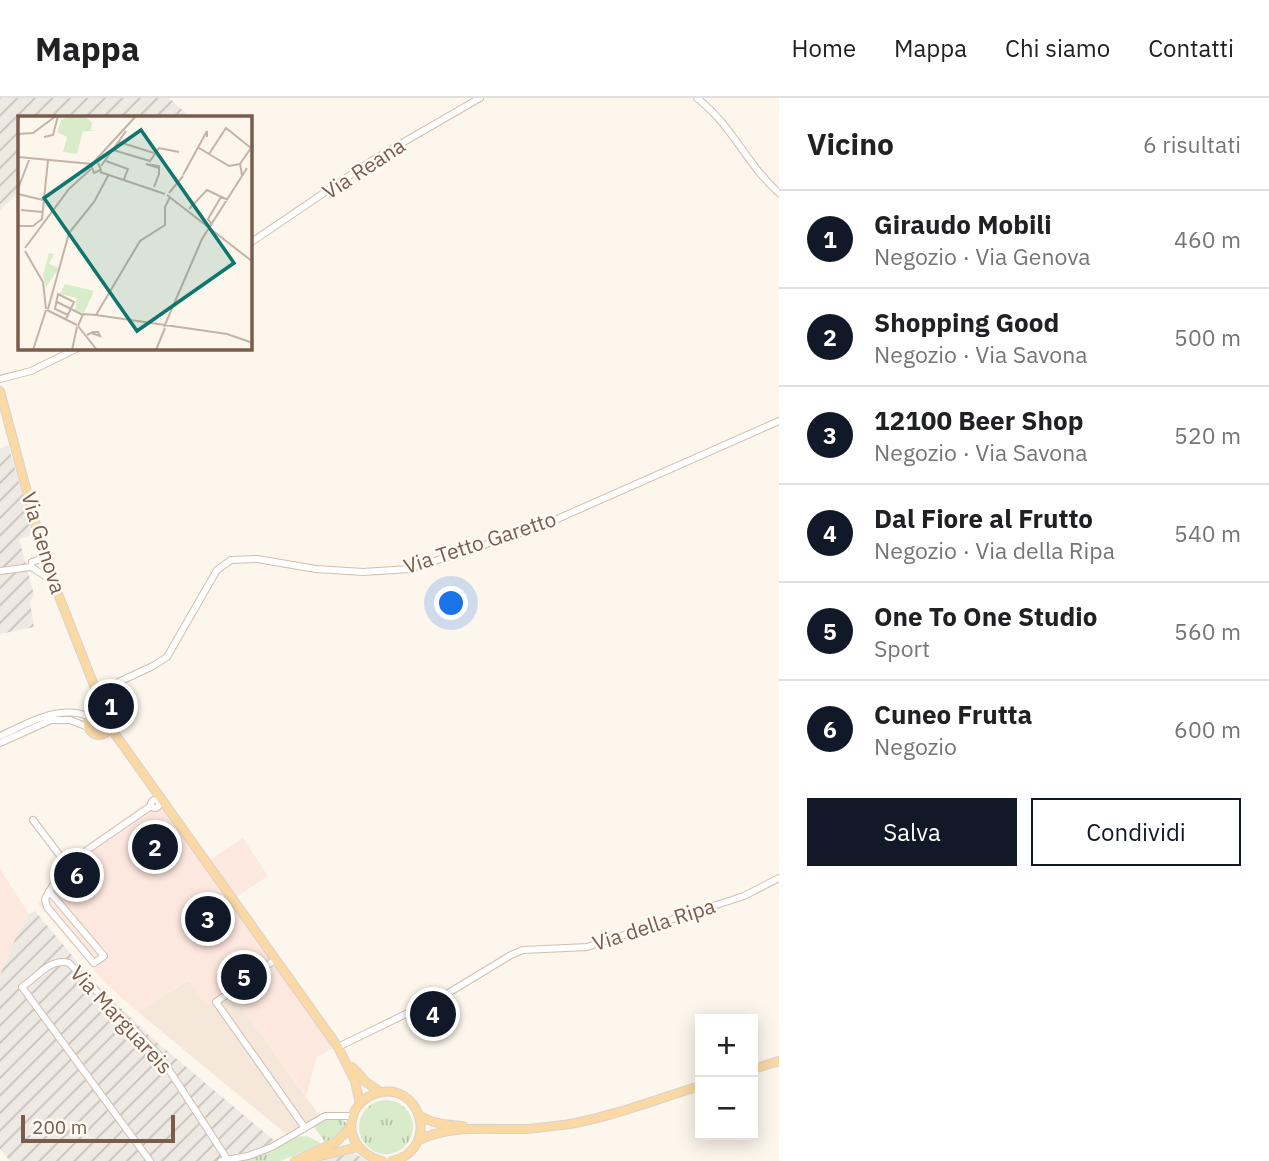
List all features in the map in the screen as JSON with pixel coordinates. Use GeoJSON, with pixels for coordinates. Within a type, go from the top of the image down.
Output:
{"type":"FeatureCollection","features":[{"type":"Feature","properties":{"kind":"main road","name":"Via Genova"},"geometry":{"type":"LineString","coordinates":[[0,391],[45,560],[106,716]]}},
{"type":"Feature","properties":{"kind":"main road","name":"Via Genova"},"geometry":{"type":"LineString","coordinates":[[92,716],[97,692]]}},
{"type":"Feature","properties":{"kind":"main road"},"geometry":{"type":"LineString","coordinates":[[124,750],[103,735],[92,734],[88,727],[92,716],[106,716],[124,750],[344,1056],[366,1082],[380,1092]]}},
{"type":"Feature","properties":{"kind":"main road"},"geometry":{"type":"LineString","coordinates":[[103,735],[110,727]]}},
{"type":"Feature","properties":{"kind":"main road"},"geometry":{"type":"LineString","coordinates":[[344,1056],[355,1081],[360,1104]]}},
{"type":"Feature","properties":{"kind":"main road"},"geometry":{"type":"LineString","coordinates":[[758,1067],[779,1061]]}},
{"type":"Feature","properties":{"kind":"main road"},"geometry":{"type":"LineString","coordinates":[[419,1140],[436,1133],[528,1129],[571,1124],[695,1088]]}},
{"type":"Feature","properties":{"kind":"main road"},"geometry":{"type":"LineString","coordinates":[[382,1161],[365,1154],[358,1147],[351,1127],[353,1116],[360,1104],[372,1094],[380,1092],[401,1095],[426,1120],[484,1129]]}},
{"type":"Feature","properties":{"kind":"main road"},"geometry":{"type":"LineString","coordinates":[[392,1161],[411,1156],[421,1131],[419,1114]]}},
{"type":"Feature","properties":{"kind":"main road"},"geometry":{"type":"LineString","coordinates":[[301,1161],[336,1142],[351,1127]]}},
{"type":"Feature","properties":{"kind":"main road"},"geometry":{"type":"LineString","coordinates":[[295,1161],[358,1147]]}},
{"type":"Feature","properties":{"kind":"street","name":"Via Reana"},"geometry":{"type":"LineString","coordinates":[[252,242],[372,161],[480,98]]}},
{"type":"Feature","properties":{"kind":"street"},"geometry":{"type":"LineString","coordinates":[[697,98],[735,137],[757,173],[779,193]]}},
{"type":"Feature","properties":{"kind":"street"},"geometry":{"type":"LineString","coordinates":[[0,379],[31,371],[74,350]]}},
{"type":"Feature","properties":{"kind":"street","name":"Via Tetto Garetto"},"geometry":{"type":"LineString","coordinates":[[97,692],[167,657],[217,570],[231,560],[257,559],[316,569],[363,572],[410,569],[539,527],[779,421]]}},
{"type":"Feature","properties":{"kind":"street"},"geometry":{"type":"LineString","coordinates":[[34,569],[45,560]]}},
{"type":"Feature","properties":{"kind":"street"},"geometry":{"type":"LineString","coordinates":[[0,571],[34,569],[53,581]]}},
{"type":"Feature","properties":{"kind":"street"},"geometry":{"type":"LineString","coordinates":[[0,736],[52,714],[92,716]]}},
{"type":"Feature","properties":{"kind":"street"},"geometry":{"type":"LineString","coordinates":[[0,743],[51,720],[70,720],[88,727]]}},
{"type":"Feature","properties":{"kind":"street"},"geometry":{"type":"LineString","coordinates":[[49,891],[104,956],[94,963],[47,908],[45,900],[49,891],[67,865],[151,806],[153,800],[160,801]]}},
{"type":"Feature","properties":{"kind":"street"},"geometry":{"type":"LineString","coordinates":[[33,820],[67,865]]}},
{"type":"Feature","properties":{"kind":"street","name":"Via della Ripa"},"geometry":{"type":"LineString","coordinates":[[338,1047],[445,995],[523,950],[587,947],[744,896],[779,878]]}},
{"type":"Feature","properties":{"kind":"street"},"geometry":{"type":"LineString","coordinates":[[276,959],[216,1002],[305,1128]]}},
{"type":"Feature","properties":{"kind":"street","name":"Via Marguareis"},"geometry":{"type":"LineString","coordinates":[[150,1161],[22,988],[55,962],[69,962],[160,1056],[224,1160]]}},
{"type":"Feature","properties":{"kind":"street"},"geometry":{"type":"LineString","coordinates":[[224,1160],[248,1156],[272,1147],[331,1115],[353,1116]]}},
{"type":"Feature","properties":{"kind":"shaded area"},"geometry":{"type":"Polygon","coordinates":[[[0,98],[169,98],[189,116],[18,116],[18,193],[0,210],[0,98]]]}},
{"type":"Feature","properties":{"kind":"shaded area"},"geometry":{"type":"Polygon","coordinates":[[[8,445],[34,534],[19,539],[34,595],[30,602],[34,627],[0,634],[0,449],[8,445]]]}},
{"type":"Feature","properties":{"kind":"shaded area"},"geometry":{"type":"Polygon","coordinates":[[[156,797],[333,1048],[317,1057],[306,1096],[231,992],[207,1006],[188,980],[138,1012],[104,982],[38,904],[67,860],[156,797]]]}},
{"type":"Feature","properties":{"kind":"shaded area"},"geometry":{"type":"Polygon","coordinates":[[[243,838],[268,876],[236,897],[210,860],[243,838]]]}},
{"type":"Feature","properties":{"kind":"shaded area"},"geometry":{"type":"Polygon","coordinates":[[[0,869],[29,914],[0,975],[0,869]]]}},
{"type":"Feature","properties":{"kind":"shaded area"},"geometry":{"type":"Polygon","coordinates":[[[35,911],[95,983],[154,1040],[275,1141],[278,1147],[238,1161],[10,1161],[0,1149],[0,975],[16,937],[29,914],[35,911]]]}},
{"type":"Feature","properties":{"kind":"shaded area"},"geometry":{"type":"Polygon","coordinates":[[[189,980],[231,992],[319,1115],[286,1134],[138,1012],[189,980]]]}},
{"type":"Feature","properties":{"kind":"shaded area"},"geometry":{"type":"Polygon","coordinates":[[[354,1153],[367,1161],[320,1161],[341,1154],[354,1153]]]}},
{"type":"Feature","properties":{"kind":"green space"},"geometry":{"type":"Polygon","coordinates":[[[386,1100],[405,1108],[413,1127],[405,1146],[386,1154],[367,1146],[359,1127],[367,1108],[386,1100]]]}},
{"type":"Feature","properties":{"kind":"green space"},"geometry":{"type":"Polygon","coordinates":[[[330,1118],[342,1119],[348,1125],[336,1138],[326,1143],[314,1127],[330,1118]]]}},
{"type":"Feature","properties":{"kind":"green space"},"geometry":{"type":"Polygon","coordinates":[[[307,1136],[322,1144],[280,1161],[239,1161],[269,1152],[297,1137],[307,1136]]]}},
{"type":"Feature","properties":{"kind":"place","name":"Giraudo Mobili"},"geometry":{"type":"Point","coordinates":[111,706]}},
{"type":"Feature","properties":{"kind":"place","name":"Shopping Good"},"geometry":{"type":"Point","coordinates":[155,847]}},
{"type":"Feature","properties":{"kind":"place","name":"Cuneo Frutta"},"geometry":{"type":"Point","coordinates":[77,875]}},
{"type":"Feature","properties":{"kind":"place","name":"12100 Beer Shop"},"geometry":{"type":"Point","coordinates":[208,919]}},
{"type":"Feature","properties":{"kind":"place","name":"One To One Studio"},"geometry":{"type":"Point","coordinates":[244,977]}},
{"type":"Feature","properties":{"kind":"place","name":"Dal Fiore al Frutto"},"geometry":{"type":"Point","coordinates":[433,1014]}}]}
